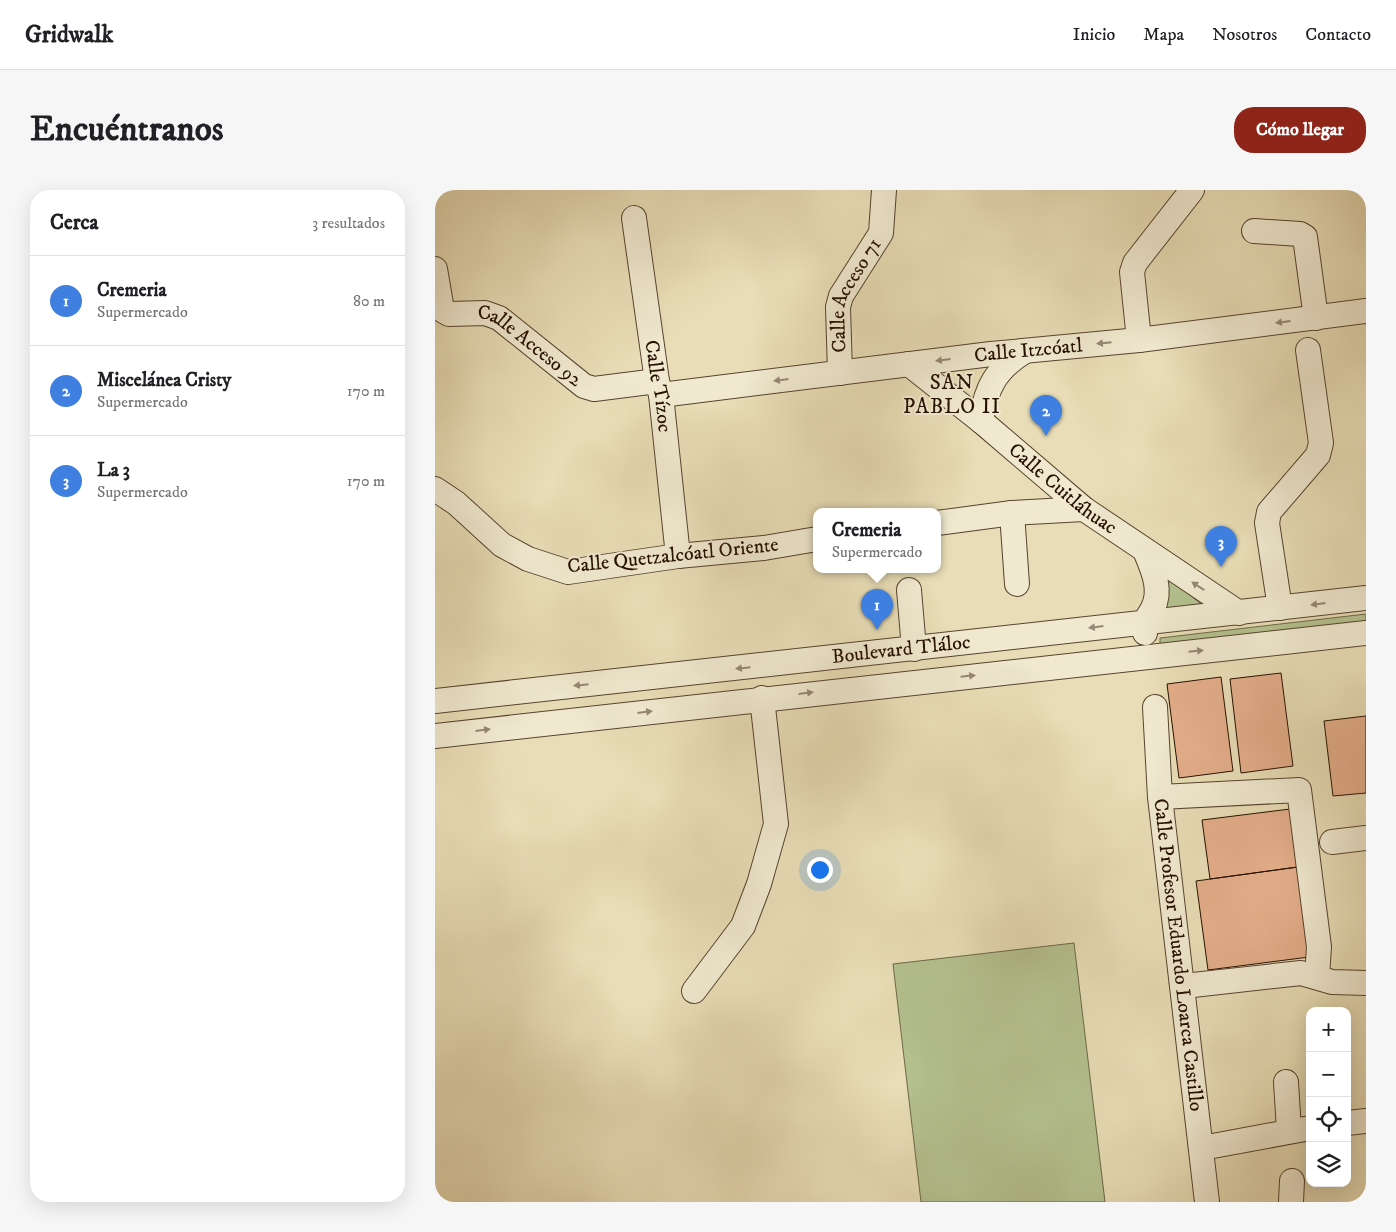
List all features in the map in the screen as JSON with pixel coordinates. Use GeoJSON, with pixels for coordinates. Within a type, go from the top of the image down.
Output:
{"type":"FeatureCollection","features":[{"type":"Feature","properties":{"kind":"street","name":"Calle Acceso 71"},"geometry":{"type":"LineString","coordinates":[[840,373],[838,307],[841,296],[881,233],[883,190]]}},
{"type":"Feature","properties":{"kind":"street"},"geometry":{"type":"LineString","coordinates":[[1139,340],[1132,272],[1135,264],[1192,190]]}},
{"type":"Feature","properties":{"kind":"street","name":"Calle Tízoc"},"geometry":{"type":"LineString","coordinates":[[634,218],[659,388],[678,556]]}},
{"type":"Feature","properties":{"kind":"street"},"geometry":{"type":"LineString","coordinates":[[1254,232],[1300,234],[1305,237],[1316,318]]}},
{"type":"Feature","properties":{"kind":"street","name":"Calle Acceso 92"},"geometry":{"type":"LineString","coordinates":[[435,269],[442,310],[449,314],[485,313],[499,318],[584,386],[594,389],[659,388]]}},
{"type":"Feature","properties":{"kind":"street","name":"Calle Itzcóatl"},"geometry":{"type":"LineString","coordinates":[[659,388],[840,373],[1025,351],[1139,340],[1366,312]]}},
{"type":"Feature","properties":{"kind":"street"},"geometry":{"type":"LineString","coordinates":[[1280,608],[1267,523],[1269,512],[1318,455],[1321,443],[1309,350]]}},
{"type":"Feature","properties":{"kind":"street"},"geometry":{"type":"LineString","coordinates":[[981,421],[987,392],[996,375],[1008,362],[1025,351]]}},
{"type":"Feature","properties":{"kind":"street","name":"Calle Cuitláhuac"},"geometry":{"type":"LineString","coordinates":[[909,364],[981,421],[1084,509],[1239,613]]}},
{"type":"Feature","properties":{"kind":"street","name":"Calle Quetzalcóatl Oriente"},"geometry":{"type":"LineString","coordinates":[[435,489],[456,503],[502,545],[528,559],[568,572],[678,556],[763,548],[813,540]]}},
{"type":"Feature","properties":{"kind":"street"},"geometry":{"type":"LineString","coordinates":[[941,522],[1012,513],[1084,509]]}},
{"type":"Feature","properties":{"kind":"street"},"geometry":{"type":"LineString","coordinates":[[1012,513],[1017,584]]}},
{"type":"Feature","properties":{"kind":"street"},"geometry":{"type":"LineString","coordinates":[[1147,553],[1157,580],[1154,606],[1144,622],[1147,657]]}},
{"type":"Feature","properties":{"kind":"street"},"geometry":{"type":"LineString","coordinates":[[909,590],[914,649]]}},
{"type":"Feature","properties":{"kind":"street","name":"Boulevard Tláloc"},"geometry":{"type":"LineString","coordinates":[[435,701],[1366,598]]}},
{"type":"Feature","properties":{"kind":"street","name":"Boulevard Tláloc"},"geometry":{"type":"LineString","coordinates":[[435,736],[762,698],[1366,633]]}},
{"type":"Feature","properties":{"kind":"street"},"geometry":{"type":"LineString","coordinates":[[694,991],[743,926],[759,884],[776,824],[762,698]]}},
{"type":"Feature","properties":{"kind":"street","name":"Calle Profesor Eduardo Loarca Castillo"},"geometry":{"type":"LineString","coordinates":[[1155,707],[1160,797],[1184,986],[1207,1202]]}},
{"type":"Feature","properties":{"kind":"street"},"geometry":{"type":"LineString","coordinates":[[1160,797],[1299,790],[1319,947],[1317,977]]}},
{"type":"Feature","properties":{"kind":"street"},"geometry":{"type":"LineString","coordinates":[[1331,842],[1366,838]]}},
{"type":"Feature","properties":{"kind":"street"},"geometry":{"type":"LineString","coordinates":[[1184,986],[1301,973],[1333,982],[1366,983]]}},
{"type":"Feature","properties":{"kind":"street"},"geometry":{"type":"LineString","coordinates":[[1202,1148],[1299,1130],[1286,1082]]}},
{"type":"Feature","properties":{"kind":"street"},"geometry":{"type":"LineString","coordinates":[[1351,1123],[1366,1121]]}},
{"type":"Feature","properties":{"kind":"green space"},"geometry":{"type":"Polygon","coordinates":[[[1163,574],[1205,607],[1157,611],[1163,574]]]}},
{"type":"Feature","properties":{"kind":"green space"},"geometry":{"type":"Polygon","coordinates":[[[1366,614],[1366,621],[1160,645],[1160,638],[1366,614]]]}},
{"type":"Feature","properties":{"kind":"green space"},"geometry":{"type":"Polygon","coordinates":[[[1074,943],[1105,1202],[921,1202],[893,964],[1074,943]]]}},
{"type":"Feature","properties":{"kind":"building"},"geometry":{"type":"Polygon","coordinates":[[[1281,673],[1293,766],[1241,773],[1230,679],[1281,673]]]}},
{"type":"Feature","properties":{"kind":"building"},"geometry":{"type":"Polygon","coordinates":[[[1221,677],[1233,771],[1179,778],[1167,684],[1221,677]]]}},
{"type":"Feature","properties":{"kind":"building"},"geometry":{"type":"Polygon","coordinates":[[[1366,716],[1366,793],[1333,796],[1324,721],[1366,716]]]}},
{"type":"Feature","properties":{"kind":"building"},"geometry":{"type":"Polygon","coordinates":[[[1298,808],[1305,866],[1210,879],[1202,820],[1298,808]]]}},
{"type":"Feature","properties":{"kind":"building"},"geometry":{"type":"Polygon","coordinates":[[[1305,866],[1317,956],[1208,970],[1196,881],[1305,866]]]}},
{"type":"Feature","properties":{"kind":"place","name":"Miscelánea Cristy"},"geometry":{"type":"Point","coordinates":[1046,436]}},
{"type":"Feature","properties":{"kind":"place","name":"La 3"},"geometry":{"type":"Point","coordinates":[1221,567]}},
{"type":"Feature","properties":{"kind":"place","name":"Cremeria"},"geometry":{"type":"Point","coordinates":[877,630]}},
{"type":"Feature","properties":{"kind":"district","name":"SAN PABLO II"},"geometry":{"type":"Point","coordinates":[952,395]}}]}
